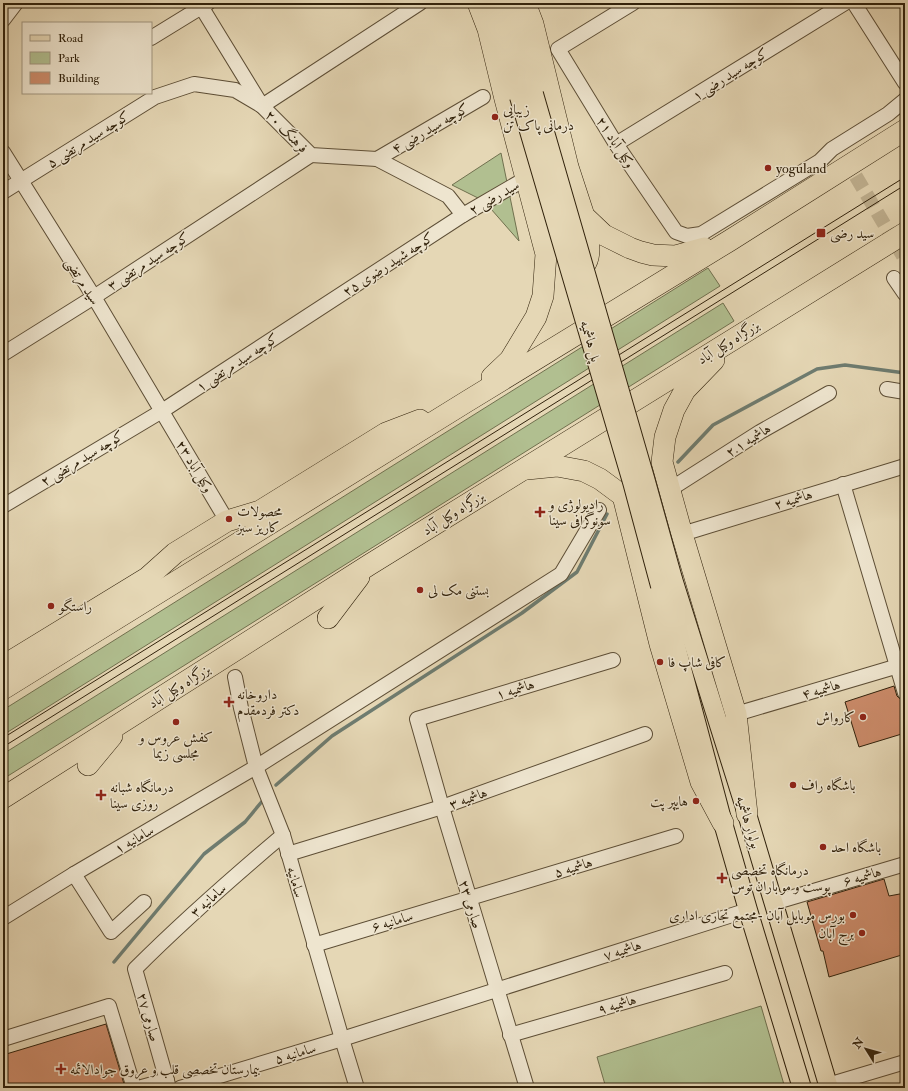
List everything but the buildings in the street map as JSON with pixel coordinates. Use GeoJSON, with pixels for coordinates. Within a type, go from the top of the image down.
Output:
{"type":"FeatureCollection","features":[{"type":"Feature","properties":{"kind":"highway"},"geometry":{"type":"LineString","coordinates":[[3,666],[147,578],[175,553],[228,520],[260,511],[386,433],[466,402],[510,360],[536,317],[543,296],[546,254],[525,179],[488,29],[478,3]]}},
{"type":"Feature","properties":{"kind":"highway"},"geometry":{"type":"LineString","coordinates":[[526,3],[533,24],[568,167],[584,216],[589,257],[583,267],[575,271],[563,271],[555,266],[546,254]]}},
{"type":"Feature","properties":{"kind":"highway"},"geometry":{"type":"LineString","coordinates":[[3,689],[729,241],[905,130]]}},
{"type":"Feature","properties":{"kind":"highway"},"geometry":{"type":"LineString","coordinates":[[584,216],[604,235],[630,248],[653,255],[675,256],[729,241]]}},
{"type":"Feature","properties":{"kind":"highway","name":"بزرگراه وکیل آباد"},"geometry":{"type":"LineString","coordinates":[[3,798],[369,565],[905,232]]}},
{"type":"Feature","properties":{"kind":"highway"},"geometry":{"type":"LineString","coordinates":[[736,337],[685,390],[674,410],[665,437],[662,462],[736,714],[747,814]]}},
{"type":"Feature","properties":{"kind":"highway"},"geometry":{"type":"LineString","coordinates":[[662,462],[653,459],[643,459],[634,462],[627,468],[622,477],[623,496],[660,644],[701,782],[723,824]]}},
{"type":"Feature","properties":{"kind":"highway"},"geometry":{"type":"LineString","coordinates":[[524,469],[557,466],[584,471],[600,479],[623,496]]}},
{"type":"Feature","properties":{"kind":"highway"},"geometry":{"type":"LineString","coordinates":[[328,618],[369,565]]}},
{"type":"Feature","properties":{"kind":"highway"},"geometry":{"type":"LineString","coordinates":[[88,765],[126,720]]}},
{"type":"Feature","properties":{"kind":"main road"},"geometry":{"type":"LineString","coordinates":[[492,3],[504,30],[526,95]]}},
{"type":"Feature","properties":{"kind":"main road"},"geometry":{"type":"LineString","coordinates":[[508,3],[517,25],[526,95]]}},
{"type":"Feature","properties":{"kind":"main road","name":"پل هاشمیه"},"geometry":{"type":"LineString","coordinates":[[526,95],[645,478],[666,582]]}},
{"type":"Feature","properties":{"kind":"main road","name":"بولوار هاشمیه"},"geometry":{"type":"LineString","coordinates":[[666,582],[747,814],[828,1087]]}},
{"type":"Feature","properties":{"kind":"main road","name":"بولوار هاشمیه"},"geometry":{"type":"LineString","coordinates":[[666,582],[723,824],[802,1088]]}},
{"type":"Feature","properties":{"kind":"street"},"geometry":{"type":"LineString","coordinates":[[3,20],[16,3]]}},
{"type":"Feature","properties":{"kind":"street"},"geometry":{"type":"LineString","coordinates":[[262,106],[420,3]]}},
{"type":"Feature","properties":{"kind":"street","name":"۲۱ وکیل آباد"},"geometry":{"type":"LineString","coordinates":[[633,3],[558,50],[616,144],[676,232],[687,236],[701,234],[820,161],[832,149],[888,114],[905,100]]}},
{"type":"Feature","properties":{"kind":"street","name":"کوچه سید رضی ۱"},"geometry":{"type":"LineString","coordinates":[[616,144],[845,3]]}},
{"type":"Feature","properties":{"kind":"street"},"geometry":{"type":"LineString","coordinates":[[854,3],[905,83]]}},
{"type":"Feature","properties":{"kind":"street"},"geometry":{"type":"LineString","coordinates":[[152,37],[203,4]]}},
{"type":"Feature","properties":{"kind":"street","name":"فرهنگ ۲۰"},"geometry":{"type":"LineString","coordinates":[[203,4],[262,106],[311,155],[377,159],[448,196],[463,214]]}},
{"type":"Feature","properties":{"kind":"street","name":"کوچه سید مرتضی ۵"},"geometry":{"type":"LineString","coordinates":[[3,192],[155,97],[194,84],[235,90],[262,106]]}},
{"type":"Feature","properties":{"kind":"street","name":"کوچه سید رضی ۴"},"geometry":{"type":"LineString","coordinates":[[377,159],[483,97]]}},
{"type":"Feature","properties":{"kind":"street","name":"سید مرتضی"},"geometry":{"type":"LineString","coordinates":[[3,152],[94,297],[162,411]]}},
{"type":"Feature","properties":{"kind":"street","name":"کوچه سید مرتضی ۳"},"geometry":{"type":"LineString","coordinates":[[3,354],[94,297],[311,155]]}},
{"type":"Feature","properties":{"kind":"street","name":"سید رضی ۲"},"geometry":{"type":"LineString","coordinates":[[463,214],[525,179]]}},
{"type":"Feature","properties":{"kind":"street","name":"کوچه شهید رضوی ۲۵"},"geometry":{"type":"LineString","coordinates":[[313,312],[463,214]]}},
{"type":"Feature","properties":{"kind":"street"},"geometry":{"type":"LineString","coordinates":[[894,278],[905,294]]}},
{"type":"Feature","properties":{"kind":"street","name":"کوچه سید مرتضی ۱"},"geometry":{"type":"LineString","coordinates":[[162,411],[313,312]]}},
{"type":"Feature","properties":{"kind":"street"},"geometry":{"type":"LineString","coordinates":[[888,388],[905,392]]}},
{"type":"Feature","properties":{"kind":"street","name":"هاشمیه ۲.۱"},"geometry":{"type":"LineString","coordinates":[[669,490],[760,432],[829,393]]}},
{"type":"Feature","properties":{"kind":"street","name":"کوچه سید مرتضی ۲"},"geometry":{"type":"LineString","coordinates":[[3,506],[162,411]]}},
{"type":"Feature","properties":{"kind":"street","name":"۲۳ وکیل آباد"},"geometry":{"type":"LineString","coordinates":[[162,411],[228,520]]}},
{"type":"Feature","properties":{"kind":"street","name":"هاشمیه ۲"},"geometry":{"type":"LineString","coordinates":[[682,534],[905,466]]}},
{"type":"Feature","properties":{"kind":"street"},"geometry":{"type":"LineString","coordinates":[[843,484],[901,665],[905,694]]}},
{"type":"Feature","properties":{"kind":"street","name":"سامانیه ۱"},"geometry":{"type":"LineString","coordinates":[[3,918],[74,874],[256,767],[561,574],[599,510]]}},
{"type":"Feature","properties":{"kind":"street","name":"هاشمیه ۱"},"geometry":{"type":"LineString","coordinates":[[417,719],[613,660]]}},
{"type":"Feature","properties":{"kind":"street","name":"هاشمیه ۴"},"geometry":{"type":"LineString","coordinates":[[736,714],[901,665]]}},
{"type":"Feature","properties":{"kind":"street","name":"سامانیه"},"geometry":{"type":"LineString","coordinates":[[235,677],[241,708],[256,767],[283,835],[357,1088]]}},
{"type":"Feature","properties":{"kind":"street","name":"صارمی ۲۳"},"geometry":{"type":"LineString","coordinates":[[417,719],[527,1088]]}},
{"type":"Feature","properties":{"kind":"street","name":"هاشمیه ۳"},"geometry":{"type":"LineString","coordinates":[[288,854],[442,807],[645,734]]}},
{"type":"Feature","properties":{"kind":"street","name":"سامانیه ۳"},"geometry":{"type":"LineString","coordinates":[[135,969],[166,938],[223,886],[283,835]]}},
{"type":"Feature","properties":{"kind":"street","name":"هاشمیه ۵"},"geometry":{"type":"LineString","coordinates":[[470,898],[676,836]]}},
{"type":"Feature","properties":{"kind":"street","name":"هاشمیه ۶"},"geometry":{"type":"LineString","coordinates":[[773,903],[905,864]]}},
{"type":"Feature","properties":{"kind":"street"},"geometry":{"type":"LineString","coordinates":[[74,874],[111,932],[144,902]]}},
{"type":"Feature","properties":{"kind":"street","name":"سامانیه ۶"},"geometry":{"type":"LineString","coordinates":[[314,944],[470,898]]}},
{"type":"Feature","properties":{"kind":"street","name":"هاشمیه ۷"},"geometry":{"type":"LineString","coordinates":[[342,1039],[748,910]]}},
{"type":"Feature","properties":{"kind":"street","name":"صارمی ۲۷"},"geometry":{"type":"LineString","coordinates":[[135,969],[168,1084]]}},
{"type":"Feature","properties":{"kind":"street","name":"هاشمیه ۹"},"geometry":{"type":"LineString","coordinates":[[510,1035],[725,973]]}},
{"type":"Feature","properties":{"kind":"street"},"geometry":{"type":"LineString","coordinates":[[3,1039],[109,1006],[134,1088]]}},
{"type":"Feature","properties":{"kind":"street","name":"سامانیه ۵"},"geometry":{"type":"LineString","coordinates":[[180,1088],[342,1039]]}},
{"type":"Feature","properties":{"kind":"street"},"geometry":{"type":"LineString","coordinates":[[828,1087],[905,1062]]}},
{"type":"Feature","properties":{"kind":"street"},"geometry":{"type":"LineString","coordinates":[[138,1088],[168,1084]]}},
{"type":"Feature","properties":{"kind":"green space"},"geometry":{"type":"Polygon","coordinates":[[[501,153],[519,241],[484,201],[452,185],[501,153]]]}},
{"type":"Feature","properties":{"kind":"green space"},"geometry":{"type":"Polygon","coordinates":[[[708,268],[720,286],[3,735],[3,710],[708,268]]]}},
{"type":"Feature","properties":{"kind":"green space"},"geometry":{"type":"Polygon","coordinates":[[[723,303],[734,321],[3,779],[3,754],[723,303]]]}},
{"type":"Feature","properties":{"kind":"green space"},"geometry":{"type":"Polygon","coordinates":[[[761,1006],[785,1088],[606,1088],[597,1057],[761,1006]]]}},
{"type":"Feature","properties":{"kind":"waterway"},"geometry":{"type":"LineString","coordinates":[[678,462],[713,425],[817,369],[845,365],[905,373]]}},
{"type":"Feature","properties":{"kind":"waterway"},"geometry":{"type":"LineString","coordinates":[[276,785],[332,736],[522,613],[577,572],[607,514]]}},
{"type":"Feature","properties":{"kind":"waterway"},"geometry":{"type":"LineString","coordinates":[[114,962],[204,854],[245,822],[264,799]]}},
{"type":"Feature","properties":{"kind":"tunnel"},"geometry":{"type":"LineString","coordinates":[[845,158],[903,256]]}},
{"type":"Feature","properties":{"kind":"tram line"},"geometry":{"type":"LineString","coordinates":[[3,738],[905,177]]}},
{"type":"Feature","properties":{"kind":"tram line"},"geometry":{"type":"LineString","coordinates":[[3,747],[905,185]]}},
{"type":"Feature","properties":{"kind":"place","name":"زیبایی درمانی پاک تن"},"geometry":{"type":"Point","coordinates":[495,117]}},
{"type":"Feature","properties":{"kind":"place","name":"yoguland"},"geometry":{"type":"Point","coordinates":[768,168]}},
{"type":"Feature","properties":{"kind":"place","name":"سید رضی"},"geometry":{"type":"Point","coordinates":[821,233]}},
{"type":"Feature","properties":{"kind":"place","name":"رادیولوژی و سونوگرافی سینا"},"geometry":{"type":"Point","coordinates":[540,512]}},
{"type":"Feature","properties":{"kind":"place","name":"محصولات کاریز سبز"},"geometry":{"type":"Point","coordinates":[229,519]}},
{"type":"Feature","properties":{"kind":"place","name":"بستنی مک لی"},"geometry":{"type":"Point","coordinates":[420,590]}},
{"type":"Feature","properties":{"kind":"place","name":"راستگو"},"geometry":{"type":"Point","coordinates":[51,606]}},
{"type":"Feature","properties":{"kind":"place","name":"کافی شاپ فا"},"geometry":{"type":"Point","coordinates":[660,662]}},
{"type":"Feature","properties":{"kind":"place","name":"داروخانه دكتر فردمقدم"},"geometry":{"type":"Point","coordinates":[229,702]}},
{"type":"Feature","properties":{"kind":"place","name":"کارواش"},"geometry":{"type":"Point","coordinates":[863,717]}},
{"type":"Feature","properties":{"kind":"place","name":"کفش عروس و مجلسی زیما"},"geometry":{"type":"Point","coordinates":[176,722]}},
{"type":"Feature","properties":{"kind":"place","name":"باشگاه راف"},"geometry":{"type":"Point","coordinates":[793,785]}},
{"type":"Feature","properties":{"kind":"place","name":"درمانگاه شبانه روزی سینا"},"geometry":{"type":"Point","coordinates":[101,795]}},
{"type":"Feature","properties":{"kind":"place","name":"هایپر پت"},"geometry":{"type":"Point","coordinates":[696,801]}},
{"type":"Feature","properties":{"kind":"place","name":"باشگاه احد"},"geometry":{"type":"Point","coordinates":[823,847]}},
{"type":"Feature","properties":{"kind":"place","name":"درمانگاه تخصصی پوست و مو باران توس"},"geometry":{"type":"Point","coordinates":[722,878]}},
{"type":"Feature","properties":{"kind":"place","name":"بورس موبایل آبان -مجتمع تجاری اداری"},"geometry":{"type":"Point","coordinates":[853,915]}},
{"type":"Feature","properties":{"kind":"place","name":"برج آبان"},"geometry":{"type":"Point","coordinates":[862,933]}},
{"type":"Feature","properties":{"kind":"place","name":"بیمارستان تخصصی قلب و عروق جوادالائمه"},"geometry":{"type":"Point","coordinates":[61,1069]}}]}
